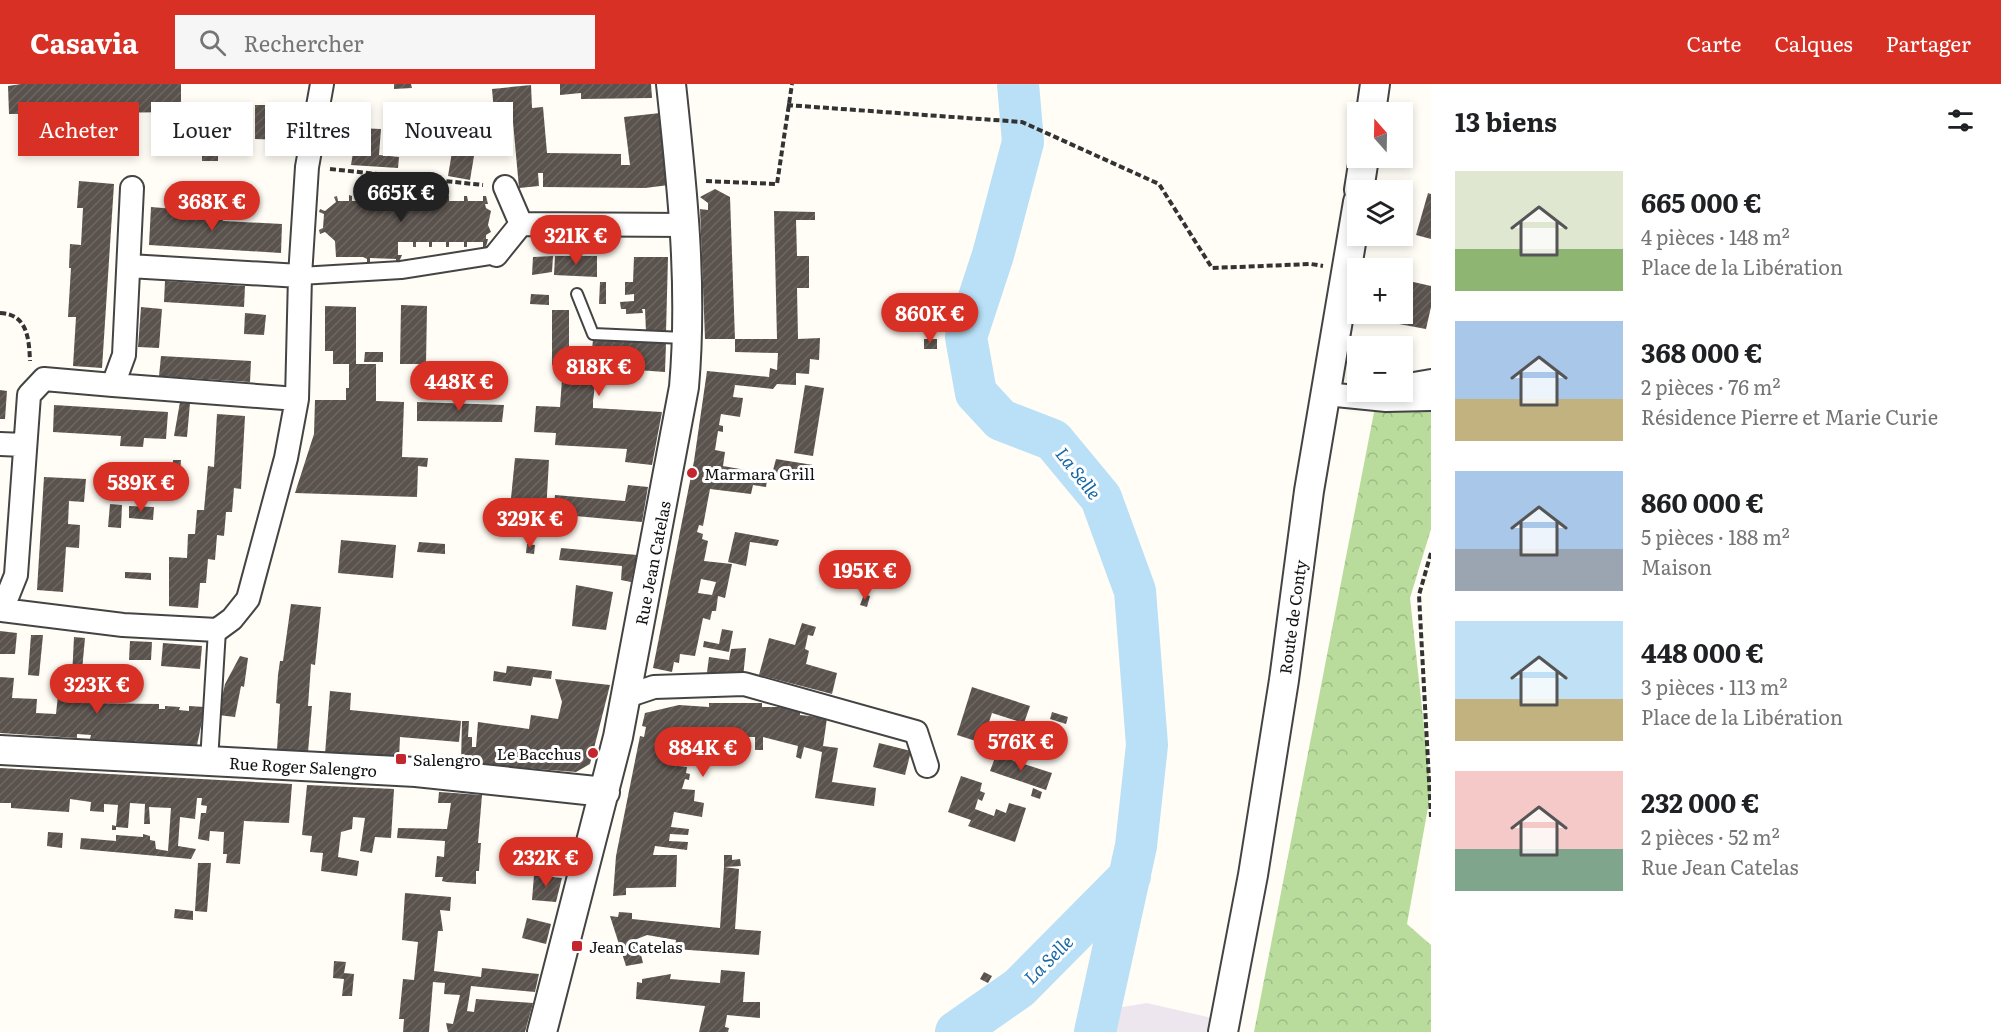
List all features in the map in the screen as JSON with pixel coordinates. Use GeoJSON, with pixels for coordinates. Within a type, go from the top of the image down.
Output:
{"type":"FeatureCollection","features":[{"type":"Feature","properties":{"kind":"street"},"geometry":{"type":"LineString","coordinates":[[297,399],[44,379],[29,395],[16,575],[1,609],[123,625],[217,630],[232,619],[248,599],[286,458],[297,399],[300,276],[307,167],[322,84]]}},
{"type":"Feature","properties":{"kind":"street","name":"Rue Jean Catelas"},"geometry":{"type":"LineString","coordinates":[[542,1032],[605,792],[627,696],[684,387],[688,338],[686,225],[671,84]]}},
{"type":"Feature","properties":{"kind":"street"},"geometry":{"type":"LineString","coordinates":[[1372,102],[1375,84]]}},
{"type":"Feature","properties":{"kind":"street"},"geometry":{"type":"LineString","coordinates":[[505,187],[521,224]]}},
{"type":"Feature","properties":{"kind":"street"},"geometry":{"type":"LineString","coordinates":[[113,385],[124,355],[132,188]]}},
{"type":"Feature","properties":{"kind":"street"},"geometry":{"type":"LineString","coordinates":[[521,224],[686,225]]}},
{"type":"Feature","properties":{"kind":"street"},"geometry":{"type":"LineString","coordinates":[[129,266],[300,276],[400,270],[496,255],[521,224]]}},
{"type":"Feature","properties":{"kind":"street","name":"Route de Conty"},"geometry":{"type":"LineString","coordinates":[[1223,1032],[1254,864],[1347,270]]}},
{"type":"Feature","properties":{"kind":"street"},"geometry":{"type":"LineString","coordinates":[[1413,384],[1431,381]]}},
{"type":"Feature","properties":{"kind":"street"},"geometry":{"type":"LineString","coordinates":[[1326,394],[1347,394]]}},
{"type":"Feature","properties":{"kind":"street"},"geometry":{"type":"LineString","coordinates":[[1413,399],[1431,399]]}},
{"type":"Feature","properties":{"kind":"street"},"geometry":{"type":"LineString","coordinates":[[0,444],[24,445]]}},
{"type":"Feature","properties":{"kind":"street"},"geometry":{"type":"LineString","coordinates":[[209,761],[217,630]]}},
{"type":"Feature","properties":{"kind":"street"},"geometry":{"type":"LineString","coordinates":[[627,696],[654,687],[744,684],[916,732],[927,766]]}},
{"type":"Feature","properties":{"kind":"street","name":"Rue Roger Salengro"},"geometry":{"type":"LineString","coordinates":[[0,750],[416,772],[605,792]]}},
{"type":"Feature","properties":{"kind":"lane"},"geometry":{"type":"LineString","coordinates":[[577,294],[593,334],[688,338]]}},
{"type":"Feature","properties":{"kind":"path"},"geometry":{"type":"LineString","coordinates":[[681,183],[696,181],[777,184],[792,84]]}},
{"type":"Feature","properties":{"kind":"path"},"geometry":{"type":"LineString","coordinates":[[788,105],[1022,122],[1159,184],[1212,268],[1311,264],[1347,270]]}},
{"type":"Feature","properties":{"kind":"path"},"geometry":{"type":"LineString","coordinates":[[307,167],[505,187]]}},
{"type":"Feature","properties":{"kind":"path"},"geometry":{"type":"LineString","coordinates":[[0,313],[20,321],[29,333],[31,374],[36,385]]}},
{"type":"Feature","properties":{"kind":"path"},"geometry":{"type":"LineString","coordinates":[[1431,553],[1419,595],[1431,818]]}},
{"type":"Feature","properties":{"kind":"shaded area"},"geometry":{"type":"Polygon","coordinates":[[[1147,1003],[1225,1021],[1223,1032],[1111,1032],[1116,1008],[1147,1003]]]}},
{"type":"Feature","properties":{"kind":"green space"},"geometry":{"type":"Polygon","coordinates":[[[1375,407],[1431,409],[1431,529],[1410,598],[1431,791],[1407,924],[1431,945],[1431,1032],[1254,1032],[1375,407]]]}},
{"type":"Feature","properties":{"kind":"building"},"geometry":{"type":"Polygon","coordinates":[[[21,84],[181,84],[181,102],[151,102],[151,112],[139,112],[139,102],[18,102],[18,114],[9,114],[8,86],[21,84]]]}},
{"type":"Feature","properties":{"kind":"building"},"geometry":{"type":"Polygon","coordinates":[[[394,84],[411,84],[412,88],[394,89],[394,84]]]}},
{"type":"Feature","properties":{"kind":"building"},"geometry":{"type":"Polygon","coordinates":[[[560,84],[651,84],[652,98],[581,99],[581,93],[560,95],[560,84]]]}},
{"type":"Feature","properties":{"kind":"building"},"geometry":{"type":"Polygon","coordinates":[[[531,85],[532,108],[543,107],[547,153],[621,154],[621,165],[630,165],[624,117],[660,113],[669,185],[645,188],[543,187],[543,173],[538,173],[539,186],[519,188],[513,102],[493,102],[492,89],[531,85]]]}},
{"type":"Feature","properties":{"kind":"building"},"geometry":{"type":"Polygon","coordinates":[[[255,105],[265,105],[265,139],[255,139],[255,105]]]}},
{"type":"Feature","properties":{"kind":"building"},"geometry":{"type":"Polygon","coordinates":[[[371,129],[381,129],[379,155],[399,157],[398,168],[351,165],[352,156],[371,156],[371,129]]]}},
{"type":"Feature","properties":{"kind":"building"},"geometry":{"type":"Polygon","coordinates":[[[202,156],[218,156],[218,161],[202,161],[202,156]]]}},
{"type":"Feature","properties":{"kind":"building"},"geometry":{"type":"Polygon","coordinates":[[[451,156],[474,156],[470,180],[448,176],[451,156]]]}},
{"type":"Feature","properties":{"kind":"building"},"geometry":{"type":"Polygon","coordinates":[[[79,181],[114,184],[102,368],[73,366],[76,317],[68,317],[71,268],[69,268],[70,244],[81,245],[83,208],[77,208],[79,181]]]}},
{"type":"Feature","properties":{"kind":"building"},"geometry":{"type":"Polygon","coordinates":[[[366,181],[368,185],[395,185],[395,181],[398,181],[402,187],[398,187],[398,201],[413,201],[413,196],[416,196],[416,201],[429,201],[429,196],[432,196],[432,201],[446,201],[446,196],[449,196],[449,201],[464,201],[464,196],[467,196],[468,201],[483,201],[483,196],[486,196],[488,204],[485,204],[486,208],[491,211],[488,225],[491,232],[486,235],[488,239],[486,247],[483,247],[483,242],[467,242],[467,247],[464,247],[464,242],[449,242],[449,247],[446,247],[446,242],[432,242],[432,247],[429,247],[429,242],[416,242],[416,247],[413,247],[413,242],[398,242],[398,255],[402,255],[396,263],[396,259],[370,258],[370,263],[363,257],[336,257],[335,241],[325,232],[320,234],[324,214],[319,212],[320,209],[325,211],[336,202],[334,197],[337,196],[338,201],[349,201],[349,195],[352,196],[352,201],[366,201],[366,188],[362,188],[362,185],[366,185],[366,181]]]}},
{"type":"Feature","properties":{"kind":"building"},"geometry":{"type":"Polygon","coordinates":[[[715,189],[730,197],[735,339],[705,339],[700,209],[708,210],[708,203],[700,197],[715,189]]]}},
{"type":"Feature","properties":{"kind":"building"},"geometry":{"type":"Polygon","coordinates":[[[1428,193],[1431,194],[1431,239],[1416,235],[1428,193]]]}},
{"type":"Feature","properties":{"kind":"building"},"geometry":{"type":"Polygon","coordinates":[[[151,207],[175,209],[175,212],[224,212],[223,221],[282,224],[281,253],[149,245],[151,207]]]}},
{"type":"Feature","properties":{"kind":"building"},"geometry":{"type":"Polygon","coordinates":[[[774,211],[815,212],[815,220],[796,220],[797,256],[809,256],[809,288],[797,288],[798,339],[820,338],[819,360],[810,359],[809,374],[796,373],[796,385],[777,384],[773,389],[735,385],[733,397],[743,398],[740,417],[721,414],[719,425],[723,426],[723,432],[718,431],[715,450],[725,452],[723,466],[768,474],[766,487],[753,485],[751,494],[710,489],[703,526],[699,525],[697,532],[703,534],[702,539],[708,541],[704,561],[732,564],[725,598],[718,596],[716,611],[712,611],[710,620],[703,618],[695,656],[680,654],[679,663],[674,662],[672,672],[653,668],[694,461],[707,371],[769,377],[770,368],[777,370],[778,353],[735,352],[735,339],[777,339],[774,211]],[[701,579],[698,593],[712,595],[716,582],[701,579]]]}},
{"type":"Feature","properties":{"kind":"building"},"geometry":{"type":"Polygon","coordinates":[[[553,256],[552,272],[532,275],[533,257],[553,256]]]}},
{"type":"Feature","properties":{"kind":"building"},"geometry":{"type":"Polygon","coordinates":[[[555,256],[597,256],[597,277],[554,275],[555,256]]]}},
{"type":"Feature","properties":{"kind":"building"},"geometry":{"type":"Polygon","coordinates":[[[634,257],[668,257],[666,332],[646,332],[645,309],[642,309],[643,313],[626,314],[626,309],[621,309],[620,302],[634,301],[634,294],[625,295],[625,282],[633,282],[634,257]]]}},
{"type":"Feature","properties":{"kind":"building"},"geometry":{"type":"Polygon","coordinates":[[[165,281],[245,286],[244,307],[164,302],[165,281]]]}},
{"type":"Feature","properties":{"kind":"building"},"geometry":{"type":"Polygon","coordinates":[[[600,282],[606,282],[606,304],[599,304],[600,282]]]}},
{"type":"Feature","properties":{"kind":"building"},"geometry":{"type":"Polygon","coordinates":[[[1413,282],[1431,286],[1431,307],[1426,329],[1399,324],[1413,324],[1413,282]]]}},
{"type":"Feature","properties":{"kind":"building"},"geometry":{"type":"Polygon","coordinates":[[[531,294],[549,295],[549,305],[530,304],[531,294]]]}},
{"type":"Feature","properties":{"kind":"building"},"geometry":{"type":"Polygon","coordinates":[[[401,305],[427,306],[426,364],[400,364],[401,305]]]}},
{"type":"Feature","properties":{"kind":"building"},"geometry":{"type":"Polygon","coordinates":[[[325,306],[356,307],[356,364],[376,364],[376,401],[404,402],[402,457],[428,458],[427,467],[418,466],[417,497],[295,493],[314,434],[315,400],[346,400],[346,388],[349,388],[349,364],[333,364],[333,351],[325,351],[325,306]]]}},
{"type":"Feature","properties":{"kind":"building"},"geometry":{"type":"Polygon","coordinates":[[[141,307],[162,309],[159,348],[138,347],[141,307]]]}},
{"type":"Feature","properties":{"kind":"building"},"geometry":{"type":"Polygon","coordinates":[[[552,310],[569,310],[569,348],[592,349],[593,340],[666,343],[665,372],[637,370],[638,359],[610,357],[609,370],[597,369],[593,401],[593,408],[662,412],[652,465],[625,462],[627,449],[555,445],[556,433],[534,432],[536,406],[560,407],[563,366],[592,367],[552,365],[552,310]]]}},
{"type":"Feature","properties":{"kind":"building"},"geometry":{"type":"Polygon","coordinates":[[[245,313],[266,315],[264,335],[244,334],[245,313]]]}},
{"type":"Feature","properties":{"kind":"building"},"geometry":{"type":"Polygon","coordinates":[[[924,339],[937,339],[937,349],[924,349],[924,339]]]}},
{"type":"Feature","properties":{"kind":"building"},"geometry":{"type":"Polygon","coordinates":[[[365,352],[383,352],[383,362],[364,362],[365,352]]]}},
{"type":"Feature","properties":{"kind":"building"},"geometry":{"type":"Polygon","coordinates":[[[161,356],[251,361],[250,382],[159,376],[161,356]]]}},
{"type":"Feature","properties":{"kind":"building"},"geometry":{"type":"Polygon","coordinates":[[[805,385],[824,388],[813,456],[794,453],[805,385]]]}},
{"type":"Feature","properties":{"kind":"building"},"geometry":{"type":"Polygon","coordinates":[[[0,390],[7,391],[5,419],[0,419],[0,390]]]}},
{"type":"Feature","properties":{"kind":"building"},"geometry":{"type":"Polygon","coordinates":[[[180,402],[190,403],[187,437],[174,436],[180,402]]]}},
{"type":"Feature","properties":{"kind":"building"},"geometry":{"type":"Polygon","coordinates":[[[417,402],[504,405],[502,422],[417,421],[417,402]]]}},
{"type":"Feature","properties":{"kind":"building"},"geometry":{"type":"Polygon","coordinates":[[[54,405],[168,412],[166,439],[144,438],[143,447],[120,446],[121,436],[53,432],[54,405]]]}},
{"type":"Feature","properties":{"kind":"building"},"geometry":{"type":"Polygon","coordinates":[[[217,414],[245,416],[241,489],[234,488],[232,512],[226,512],[224,536],[217,535],[215,560],[208,559],[206,583],[200,583],[198,608],[169,606],[169,557],[187,558],[188,534],[195,534],[197,510],[204,510],[208,466],[214,467],[217,414]]]}},
{"type":"Feature","properties":{"kind":"building"},"geometry":{"type":"Polygon","coordinates":[[[515,458],[549,460],[546,513],[521,510],[521,498],[511,498],[515,458]]]}},
{"type":"Feature","properties":{"kind":"building"},"geometry":{"type":"Polygon","coordinates":[[[776,459],[813,465],[810,481],[772,474],[776,459]]]}},
{"type":"Feature","properties":{"kind":"building"},"geometry":{"type":"Polygon","coordinates":[[[173,460],[181,460],[180,472],[172,471],[173,460]]]}},
{"type":"Feature","properties":{"kind":"building"},"geometry":{"type":"Polygon","coordinates":[[[156,468],[164,468],[164,477],[155,476],[156,468]]]}},
{"type":"Feature","properties":{"kind":"building"},"geometry":{"type":"Polygon","coordinates":[[[44,477],[86,479],[84,502],[69,501],[68,524],[80,525],[79,548],[66,547],[63,592],[37,590],[44,477]]]}},
{"type":"Feature","properties":{"kind":"building"},"geometry":{"type":"Polygon","coordinates":[[[628,485],[648,487],[642,522],[553,514],[555,495],[625,501],[628,485]]]}},
{"type":"Feature","properties":{"kind":"building"},"geometry":{"type":"Polygon","coordinates":[[[110,504],[122,505],[121,528],[108,527],[110,504]]]}},
{"type":"Feature","properties":{"kind":"building"},"geometry":{"type":"Polygon","coordinates":[[[129,506],[154,507],[153,520],[129,518],[129,506]]]}},
{"type":"Feature","properties":{"kind":"building"},"geometry":{"type":"Polygon","coordinates":[[[735,532],[779,540],[777,546],[750,542],[746,566],[728,562],[735,532]]]}},
{"type":"Feature","properties":{"kind":"building"},"geometry":{"type":"Polygon","coordinates":[[[341,540],[396,545],[393,578],[338,573],[341,540]]]}},
{"type":"Feature","properties":{"kind":"building"},"geometry":{"type":"Polygon","coordinates":[[[419,542],[445,544],[445,554],[417,552],[419,542]]]}},
{"type":"Feature","properties":{"kind":"building"},"geometry":{"type":"Polygon","coordinates":[[[527,544],[535,545],[534,554],[526,553],[527,544]]]}},
{"type":"Feature","properties":{"kind":"building"},"geometry":{"type":"Polygon","coordinates":[[[561,548],[637,555],[631,582],[621,580],[622,566],[559,560],[561,548]]]}},
{"type":"Feature","properties":{"kind":"building"},"geometry":{"type":"Polygon","coordinates":[[[125,572],[151,573],[151,580],[125,578],[125,572]]]}},
{"type":"Feature","properties":{"kind":"building"},"geometry":{"type":"Polygon","coordinates":[[[576,585],[613,592],[606,630],[572,626],[576,585]]]}},
{"type":"Feature","properties":{"kind":"building"},"geometry":{"type":"Polygon","coordinates":[[[864,594],[870,596],[867,607],[860,605],[864,594]]]}},
{"type":"Feature","properties":{"kind":"building"},"geometry":{"type":"Polygon","coordinates":[[[291,604],[321,607],[315,665],[311,664],[308,706],[312,706],[308,752],[277,750],[280,704],[276,703],[278,675],[280,661],[283,661],[291,604]]]}},
{"type":"Feature","properties":{"kind":"building"},"geometry":{"type":"Polygon","coordinates":[[[802,623],[816,627],[813,636],[808,635],[805,649],[809,651],[806,664],[837,673],[832,694],[759,675],[769,638],[795,645],[802,623]]]}},
{"type":"Feature","properties":{"kind":"building"},"geometry":{"type":"Polygon","coordinates":[[[722,629],[733,631],[729,652],[703,647],[704,641],[719,644],[722,629]]]}},
{"type":"Feature","properties":{"kind":"building"},"geometry":{"type":"Polygon","coordinates":[[[0,631],[17,633],[15,654],[0,654],[0,631]]]}},
{"type":"Feature","properties":{"kind":"building"},"geometry":{"type":"Polygon","coordinates":[[[31,635],[43,635],[39,676],[28,675],[31,635]]]}},
{"type":"Feature","properties":{"kind":"building"},"geometry":{"type":"Polygon","coordinates":[[[74,637],[85,638],[79,703],[159,704],[159,709],[165,709],[165,706],[180,707],[179,710],[189,711],[189,706],[205,707],[197,745],[90,739],[91,735],[77,734],[77,738],[0,733],[0,677],[14,678],[12,698],[37,699],[36,713],[56,714],[60,676],[72,677],[74,637]]]}},
{"type":"Feature","properties":{"kind":"building"},"geometry":{"type":"Polygon","coordinates":[[[130,641],[152,642],[151,660],[129,660],[130,641]]]}},
{"type":"Feature","properties":{"kind":"building"},"geometry":{"type":"Polygon","coordinates":[[[163,643],[202,646],[200,669],[161,666],[163,643]]]}},
{"type":"Feature","properties":{"kind":"building"},"geometry":{"type":"Polygon","coordinates":[[[746,648],[743,678],[706,680],[709,657],[729,660],[731,649],[746,648]]]}},
{"type":"Feature","properties":{"kind":"building"},"geometry":{"type":"Polygon","coordinates":[[[240,656],[248,658],[244,687],[241,686],[235,717],[218,715],[225,684],[240,656]]]}},
{"type":"Feature","properties":{"kind":"building"},"geometry":{"type":"Polygon","coordinates":[[[507,666],[552,671],[551,679],[533,677],[531,686],[493,681],[494,671],[506,673],[507,666]]]}},
{"type":"Feature","properties":{"kind":"building"},"geometry":{"type":"Polygon","coordinates":[[[555,679],[610,685],[590,764],[576,772],[461,763],[462,721],[469,721],[468,737],[472,737],[472,747],[476,747],[478,722],[529,729],[531,715],[558,719],[562,702],[555,679]]]}},
{"type":"Feature","properties":{"kind":"building"},"geometry":{"type":"Polygon","coordinates":[[[972,687],[1030,706],[1024,723],[992,713],[982,743],[957,735],[972,687]]]}},
{"type":"Feature","properties":{"kind":"building"},"geometry":{"type":"Polygon","coordinates":[[[330,691],[351,693],[350,710],[461,721],[459,742],[400,737],[399,758],[325,754],[330,691]]]}},
{"type":"Feature","properties":{"kind":"building"},"geometry":{"type":"Polygon","coordinates":[[[709,703],[762,703],[762,707],[781,707],[800,712],[800,715],[827,718],[823,746],[838,748],[832,782],[876,788],[874,806],[815,798],[822,752],[804,747],[801,759],[796,757],[798,746],[763,737],[763,750],[755,750],[755,737],[746,737],[747,742],[732,742],[732,750],[725,750],[725,742],[716,742],[716,738],[703,738],[703,751],[697,751],[697,739],[683,739],[682,748],[687,749],[686,754],[680,753],[678,766],[687,767],[686,773],[690,774],[689,780],[685,779],[682,789],[695,790],[694,801],[704,803],[702,817],[674,812],[671,827],[689,829],[688,835],[670,834],[669,841],[688,842],[687,850],[655,846],[653,855],[677,855],[676,887],[626,888],[626,895],[613,896],[616,856],[640,736],[644,737],[646,727],[642,726],[645,713],[679,705],[709,707],[709,703]]]}},
{"type":"Feature","properties":{"kind":"building"},"geometry":{"type":"Polygon","coordinates":[[[1052,712],[1068,717],[1066,724],[1050,719],[1052,712]]]}},
{"type":"Feature","properties":{"kind":"building"},"geometry":{"type":"Polygon","coordinates":[[[879,743],[911,751],[905,775],[873,767],[879,743]]]}},
{"type":"Feature","properties":{"kind":"building"},"geometry":{"type":"Polygon","coordinates":[[[996,755],[1052,773],[1046,790],[990,771],[996,755]]]}},
{"type":"Feature","properties":{"kind":"building"},"geometry":{"type":"Polygon","coordinates":[[[0,768],[292,784],[289,823],[244,821],[240,864],[226,863],[227,854],[223,854],[224,832],[210,831],[209,841],[198,839],[201,813],[206,813],[207,806],[201,805],[202,798],[197,798],[195,819],[180,817],[178,846],[196,849],[191,859],[80,849],[81,838],[116,841],[116,835],[143,837],[143,834],[155,841],[156,849],[168,851],[171,808],[149,807],[150,824],[144,824],[145,804],[130,803],[128,828],[116,827],[116,830],[112,830],[112,825],[116,826],[118,805],[104,804],[104,812],[90,811],[91,802],[70,799],[69,812],[11,808],[11,803],[0,803],[0,768]]]}},
{"type":"Feature","properties":{"kind":"building"},"geometry":{"type":"Polygon","coordinates":[[[961,776],[982,783],[980,791],[985,793],[982,801],[978,799],[975,809],[994,816],[996,809],[1006,813],[1009,803],[1026,808],[1015,842],[968,826],[971,820],[948,812],[961,776]]]}},
{"type":"Feature","properties":{"kind":"building"},"geometry":{"type":"Polygon","coordinates":[[[307,785],[394,789],[391,838],[375,837],[372,853],[360,851],[365,818],[353,817],[352,829],[341,832],[338,857],[359,861],[357,876],[321,871],[323,853],[310,852],[312,836],[302,835],[307,785]]]}},
{"type":"Feature","properties":{"kind":"building"},"geometry":{"type":"Polygon","coordinates":[[[1033,788],[1042,792],[1040,799],[1031,796],[1033,788]]]}},
{"type":"Feature","properties":{"kind":"building"},"geometry":{"type":"Polygon","coordinates":[[[439,792],[482,795],[478,843],[481,843],[476,884],[446,882],[442,881],[443,877],[435,877],[437,856],[444,857],[445,841],[397,838],[398,828],[447,829],[451,803],[438,803],[439,792]]]}},
{"type":"Feature","properties":{"kind":"building"},"geometry":{"type":"Polygon","coordinates":[[[48,832],[63,833],[62,848],[47,846],[48,832]]]}},
{"type":"Feature","properties":{"kind":"building"},"geometry":{"type":"Polygon","coordinates":[[[724,855],[732,855],[732,860],[740,859],[741,866],[724,867],[724,855]]]}},
{"type":"Feature","properties":{"kind":"building"},"geometry":{"type":"Polygon","coordinates":[[[198,863],[211,863],[207,912],[195,911],[198,863]]]}},
{"type":"Feature","properties":{"kind":"building"},"geometry":{"type":"Polygon","coordinates":[[[724,867],[739,869],[735,929],[761,931],[759,955],[675,949],[676,940],[647,935],[637,939],[643,963],[626,966],[610,916],[618,917],[619,912],[632,913],[632,919],[720,928],[724,867]]]}},
{"type":"Feature","properties":{"kind":"building"},"geometry":{"type":"Polygon","coordinates":[[[534,875],[562,878],[556,902],[532,900],[534,875]]]}},
{"type":"Feature","properties":{"kind":"building"},"geometry":{"type":"Polygon","coordinates":[[[405,893],[451,897],[450,911],[440,910],[443,931],[438,931],[434,971],[481,977],[482,968],[539,974],[535,992],[471,986],[467,1011],[474,1012],[476,999],[533,1003],[525,1032],[448,1032],[446,1023],[453,1024],[460,995],[444,994],[445,983],[433,982],[429,1032],[403,1032],[404,1019],[399,1019],[403,979],[414,980],[418,942],[402,940],[405,893]]]}},
{"type":"Feature","properties":{"kind":"building"},"geometry":{"type":"Polygon","coordinates":[[[175,909],[193,911],[193,920],[174,918],[175,909]]]}},
{"type":"Feature","properties":{"kind":"building"},"geometry":{"type":"Polygon","coordinates":[[[527,918],[551,924],[546,944],[522,938],[527,918]]]}},
{"type":"Feature","properties":{"kind":"building"},"geometry":{"type":"Polygon","coordinates":[[[334,961],[346,962],[344,973],[354,974],[352,996],[342,996],[344,979],[333,978],[334,961]]]}},
{"type":"Feature","properties":{"kind":"building"},"geometry":{"type":"Polygon","coordinates":[[[721,970],[745,972],[743,1002],[760,1002],[760,1018],[727,1015],[725,1027],[729,1028],[728,1032],[699,1032],[705,1006],[636,999],[637,982],[642,983],[642,979],[671,974],[670,979],[720,983],[721,970]]]}},
{"type":"Feature","properties":{"kind":"building"},"geometry":{"type":"Polygon","coordinates":[[[984,972],[992,976],[988,983],[980,979],[984,972]]]}},
{"type":"Feature","properties":{"kind":"waterway","name":"La Selle"},"geometry":{"type":"LineString","coordinates":[[1018,84],[1023,142],[993,255],[966,337],[976,393],[1001,420],[1053,440],[1101,498],[1135,591],[1147,745],[1136,846],[1095,1032]]}},
{"type":"Feature","properties":{"kind":"waterway","name":"La Selle"},"geometry":{"type":"LineString","coordinates":[[956,1032],[1019,988],[1130,876]]}},
{"type":"Feature","properties":{"kind":"place","name":"Marmara Grill"},"geometry":{"type":"Point","coordinates":[692,473]}},
{"type":"Feature","properties":{"kind":"place","name":"Le Bacchus"},"geometry":{"type":"Point","coordinates":[593,753]}},
{"type":"Feature","properties":{"kind":"place","name":"Salengro"},"geometry":{"type":"Point","coordinates":[401,759]}},
{"type":"Feature","properties":{"kind":"place","name":"Jean Catelas"},"geometry":{"type":"Point","coordinates":[577,946]}}]}
